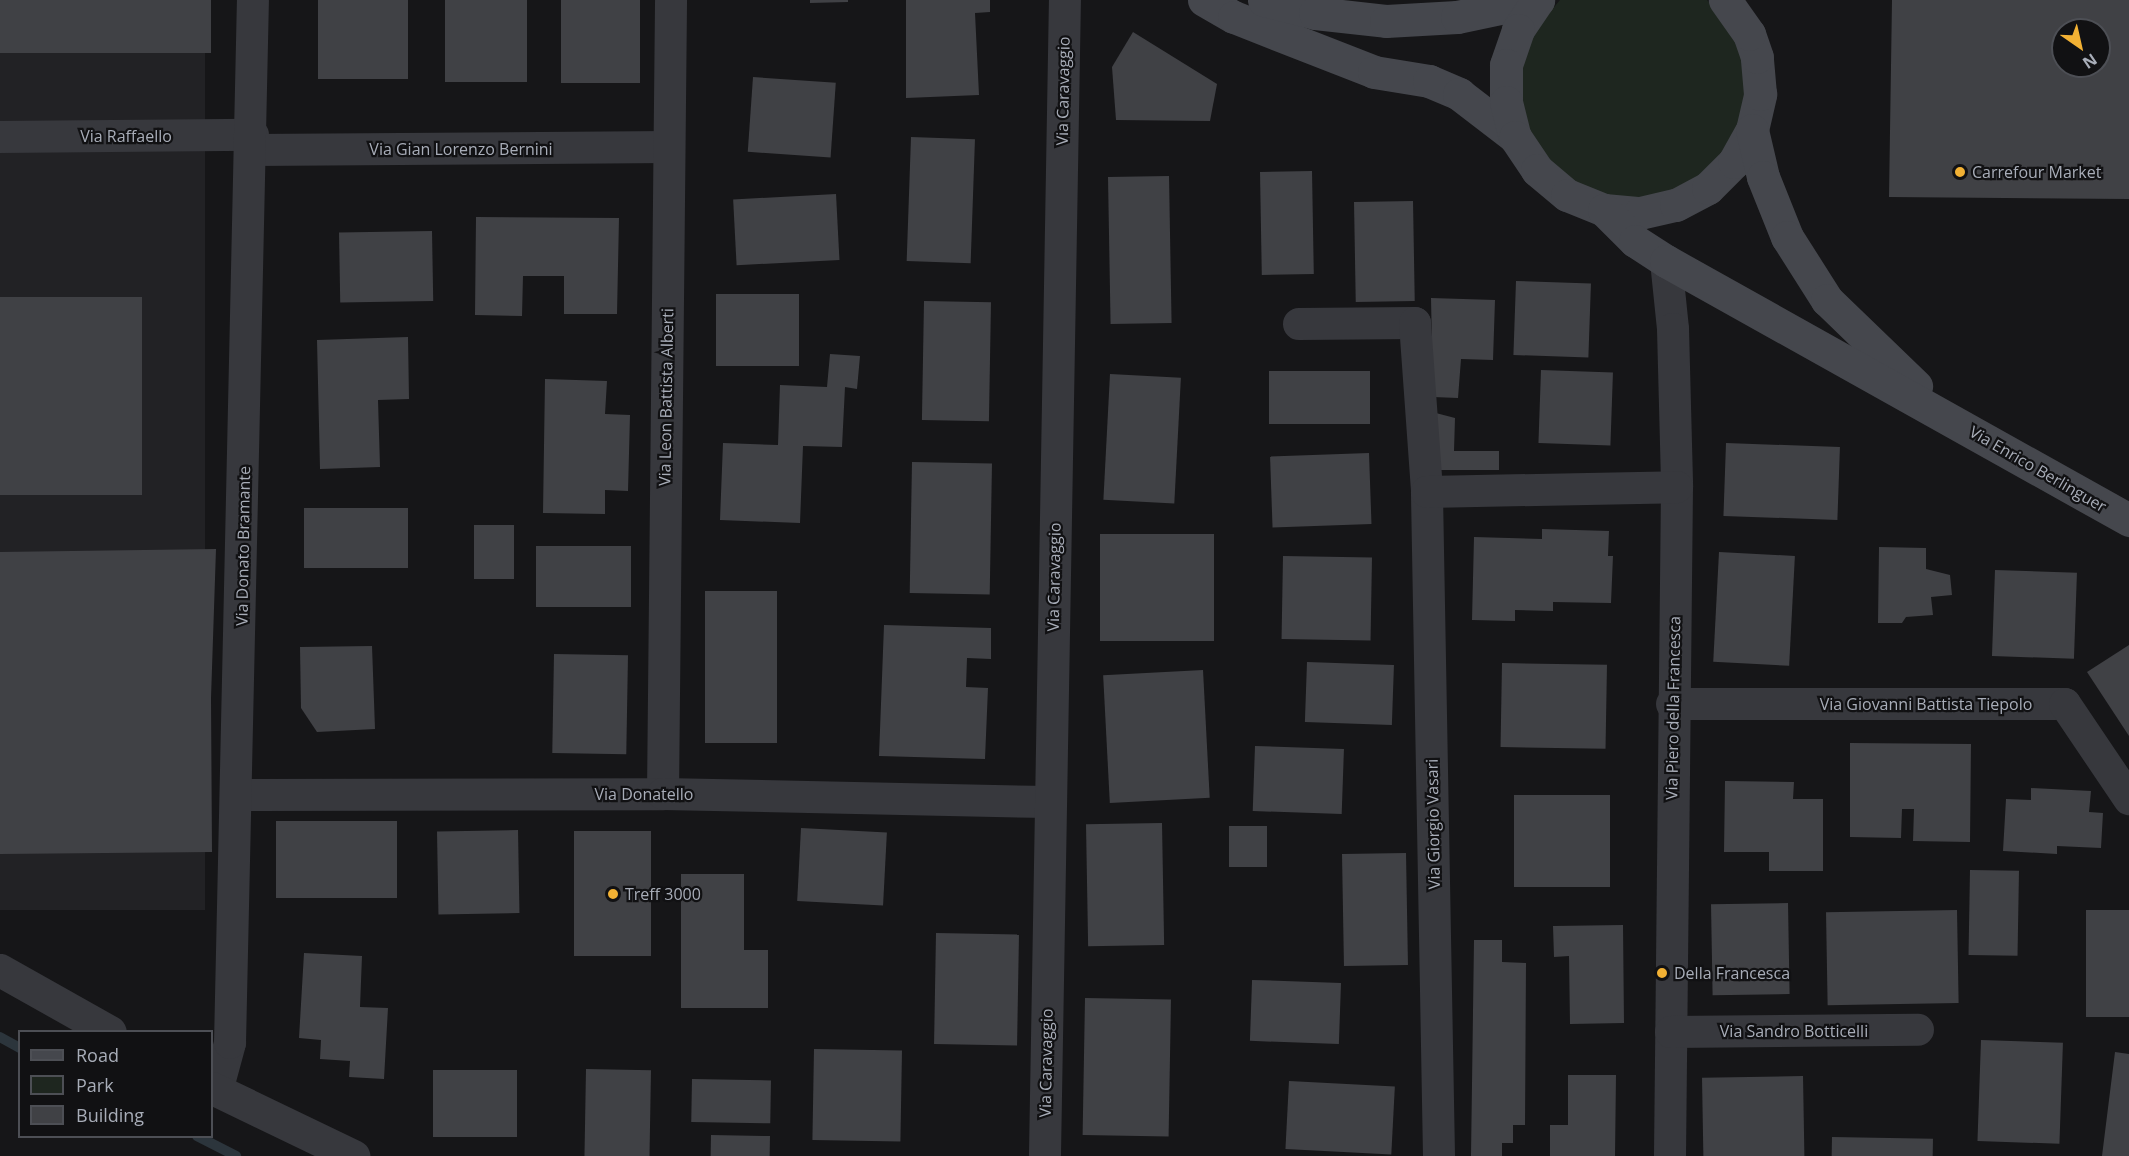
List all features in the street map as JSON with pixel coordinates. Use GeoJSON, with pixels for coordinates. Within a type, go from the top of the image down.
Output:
{"type":"FeatureCollection","features":[{"type":"Feature","properties":{"kind":"main road"},"geometry":{"type":"LineString","coordinates":[[1204,0],[1234,18],[1374,72],[1429,81],[1459,94],[1515,137],[1537,170],[1567,195],[1604,210],[1640,213],[1684,201],[1708,188],[1734,162],[1752,130],[1760,94],[1756,57],[1749,34],[1725,0]]}},
{"type":"Feature","properties":{"kind":"main road"},"geometry":{"type":"LineString","coordinates":[[1264,0],[1315,14],[1386,21],[1457,17],[1538,0]]}},
{"type":"Feature","properties":{"kind":"main road"},"geometry":{"type":"LineString","coordinates":[[1515,137],[1506,102],[1506,66],[1518,30],[1538,0]]}},
{"type":"Feature","properties":{"kind":"main road"},"geometry":{"type":"LineString","coordinates":[[1752,130],[1763,177],[1787,237],[1827,300],[1948,417]]}},
{"type":"Feature","properties":{"kind":"main road"},"geometry":{"type":"LineString","coordinates":[[1604,210],[1635,241],[1666,261],[1948,417]]}},
{"type":"Feature","properties":{"kind":"main road","name":"Via Enrico Berlinguer"},"geometry":{"type":"LineString","coordinates":[[1948,417],[2129,520]]}},
{"type":"Feature","properties":{"kind":"street","name":"Via Donato Bramante"},"geometry":{"type":"LineString","coordinates":[[214,1089],[230,1043],[253,142],[254,0]]}},
{"type":"Feature","properties":{"kind":"street","name":"Via Leon Battista Alberti"},"geometry":{"type":"LineString","coordinates":[[663,794],[671,0]]}},
{"type":"Feature","properties":{"kind":"street","name":"Via Caravaggio"},"geometry":{"type":"LineString","coordinates":[[1045,1154],[1065,0]]}},
{"type":"Feature","properties":{"kind":"street","name":"Via Raffaello"},"geometry":{"type":"LineString","coordinates":[[0,137],[253,142]]}},
{"type":"Feature","properties":{"kind":"street","name":"Via Gian Lorenzo Bernini"},"geometry":{"type":"LineString","coordinates":[[253,142],[669,147]]}},
{"type":"Feature","properties":{"kind":"street","name":"Via Piero della Francesca"},"geometry":{"type":"LineString","coordinates":[[1666,261],[1673,329],[1677,487],[1672,704],[1670,1156]]}},
{"type":"Feature","properties":{"kind":"street","name":"Via Giorgio Vasari"},"geometry":{"type":"LineString","coordinates":[[1299,324],[1415,323],[1427,492],[1439,1156]]}},
{"type":"Feature","properties":{"kind":"street"},"geometry":{"type":"LineString","coordinates":[[1427,492],[1677,487]]}},
{"type":"Feature","properties":{"kind":"street","name":"Via Giovanni Battista Tiepolo"},"geometry":{"type":"LineString","coordinates":[[1672,704],[2065,704],[2129,799]]}},
{"type":"Feature","properties":{"kind":"street","name":"Via Donatello"},"geometry":{"type":"LineString","coordinates":[[237,795],[663,794],[1050,802]]}},
{"type":"Feature","properties":{"kind":"street"},"geometry":{"type":"LineString","coordinates":[[0,970],[106,1030]]}},
{"type":"Feature","properties":{"kind":"street","name":"Via Sandro Botticelli"},"geometry":{"type":"LineString","coordinates":[[1671,1032],[1918,1030]]}},
{"type":"Feature","properties":{"kind":"street"},"geometry":{"type":"LineString","coordinates":[[214,1089],[353,1156]]}},
{"type":"Feature","properties":{"kind":"shaded area"},"geometry":{"type":"Polygon","coordinates":[[[0,0],[205,0],[205,910],[0,910],[0,0]]]}},
{"type":"Feature","properties":{"kind":"green space"},"geometry":{"type":"Polygon","coordinates":[[[1560,0],[1707,0],[1726,21],[1743,60],[1746,93],[1739,125],[1724,154],[1700,177],[1671,192],[1640,199],[1607,197],[1574,184],[1547,161],[1528,132],[1519,100],[1520,68],[1530,36],[1560,0]]]}},
{"type":"Feature","properties":{"kind":"building"},"geometry":{"type":"Polygon","coordinates":[[[0,0],[211,0],[211,53],[0,53],[0,0]]]}},
{"type":"Feature","properties":{"kind":"building"},"geometry":{"type":"Polygon","coordinates":[[[318,0],[408,0],[408,79],[318,79],[318,0]]]}},
{"type":"Feature","properties":{"kind":"building"},"geometry":{"type":"Polygon","coordinates":[[[445,0],[527,0],[527,82],[445,82],[445,0]]]}},
{"type":"Feature","properties":{"kind":"building"},"geometry":{"type":"Polygon","coordinates":[[[561,0],[640,0],[640,83],[561,83],[561,0]]]}},
{"type":"Feature","properties":{"kind":"building"},"geometry":{"type":"Polygon","coordinates":[[[810,0],[848,0],[848,2],[810,3],[810,0]]]}},
{"type":"Feature","properties":{"kind":"building"},"geometry":{"type":"Polygon","coordinates":[[[906,0],[990,0],[990,12],[975,13],[979,95],[906,98],[906,0]]]}},
{"type":"Feature","properties":{"kind":"building"},"geometry":{"type":"Polygon","coordinates":[[[1892,0],[2129,0],[2129,199],[1889,197],[1892,0]]]}},
{"type":"Feature","properties":{"kind":"building"},"geometry":{"type":"Polygon","coordinates":[[[1133,32],[1217,84],[1210,121],[1116,120],[1112,67],[1133,32]]]}},
{"type":"Feature","properties":{"kind":"building"},"geometry":{"type":"Polygon","coordinates":[[[753,77],[836,83],[831,158],[748,152],[753,77]]]}},
{"type":"Feature","properties":{"kind":"building"},"geometry":{"type":"Polygon","coordinates":[[[911,137],[975,139],[971,263],[907,261],[911,137]]]}},
{"type":"Feature","properties":{"kind":"building"},"geometry":{"type":"Polygon","coordinates":[[[1312,171],[1314,274],[1262,275],[1260,172],[1312,171]]]}},
{"type":"Feature","properties":{"kind":"building"},"geometry":{"type":"Polygon","coordinates":[[[1169,176],[1172,323],[1111,324],[1108,177],[1169,176]]]}},
{"type":"Feature","properties":{"kind":"building"},"geometry":{"type":"Polygon","coordinates":[[[836,194],[839,260],[737,265],[733,199],[836,194]]]}},
{"type":"Feature","properties":{"kind":"building"},"geometry":{"type":"Polygon","coordinates":[[[1413,201],[1415,301],[1356,302],[1354,202],[1413,201]]]}},
{"type":"Feature","properties":{"kind":"building"},"geometry":{"type":"Polygon","coordinates":[[[476,217],[619,218],[617,314],[564,314],[564,276],[523,276],[522,316],[475,315],[476,217]]]}},
{"type":"Feature","properties":{"kind":"building"},"geometry":{"type":"Polygon","coordinates":[[[432,231],[433,301],[340,303],[339,233],[432,231]]]}},
{"type":"Feature","properties":{"kind":"building"},"geometry":{"type":"Polygon","coordinates":[[[1516,281],[1591,284],[1588,358],[1513,355],[1516,281]]]}},
{"type":"Feature","properties":{"kind":"building"},"geometry":{"type":"Polygon","coordinates":[[[716,294],[799,294],[799,366],[716,366],[716,294]]]}},
{"type":"Feature","properties":{"kind":"building"},"geometry":{"type":"Polygon","coordinates":[[[0,297],[142,297],[142,495],[0,495],[0,297]]]}},
{"type":"Feature","properties":{"kind":"building"},"geometry":{"type":"Polygon","coordinates":[[[1431,298],[1495,300],[1493,360],[1461,359],[1458,398],[1433,397],[1431,298]]]}},
{"type":"Feature","properties":{"kind":"building"},"geometry":{"type":"Polygon","coordinates":[[[924,301],[991,302],[989,421],[922,420],[924,301]]]}},
{"type":"Feature","properties":{"kind":"building"},"geometry":{"type":"Polygon","coordinates":[[[408,337],[409,399],[378,400],[380,467],[320,469],[317,340],[408,337]]]}},
{"type":"Feature","properties":{"kind":"building"},"geometry":{"type":"Polygon","coordinates":[[[830,354],[860,356],[857,389],[845,387],[842,447],[803,446],[800,523],[720,520],[723,443],[778,445],[780,385],[827,387],[830,354]]]}},
{"type":"Feature","properties":{"kind":"building"},"geometry":{"type":"Polygon","coordinates":[[[1541,370],[1613,373],[1610,445],[1538,443],[1541,370]]]}},
{"type":"Feature","properties":{"kind":"building"},"geometry":{"type":"Polygon","coordinates":[[[1269,371],[1370,371],[1370,424],[1269,424],[1269,371]]]}},
{"type":"Feature","properties":{"kind":"building"},"geometry":{"type":"Polygon","coordinates":[[[1110,374],[1181,378],[1174,504],[1103,500],[1110,374]]]}},
{"type":"Feature","properties":{"kind":"building"},"geometry":{"type":"Polygon","coordinates":[[[545,379],[607,381],[605,414],[630,415],[628,491],[605,490],[605,514],[543,513],[545,379]]]}},
{"type":"Feature","properties":{"kind":"building"},"geometry":{"type":"Polygon","coordinates":[[[1432,412],[1455,418],[1454,451],[1499,451],[1499,470],[1431,470],[1432,412]]]}},
{"type":"Feature","properties":{"kind":"building"},"geometry":{"type":"Polygon","coordinates":[[[1726,443],[1840,447],[1837,520],[1723,516],[1726,443]]]}},
{"type":"Feature","properties":{"kind":"building"},"geometry":{"type":"Polygon","coordinates":[[[1369,453],[1371,524],[1273,527],[1270,456],[1369,453]]]}},
{"type":"Feature","properties":{"kind":"building"},"geometry":{"type":"Polygon","coordinates":[[[912,462],[992,463],[990,594],[910,593],[912,462]]]}},
{"type":"Feature","properties":{"kind":"building"},"geometry":{"type":"Polygon","coordinates":[[[304,508],[408,508],[408,568],[304,568],[304,508]]]}},
{"type":"Feature","properties":{"kind":"building"},"geometry":{"type":"Polygon","coordinates":[[[474,525],[514,525],[514,579],[474,579],[474,525]]]}},
{"type":"Feature","properties":{"kind":"building"},"geometry":{"type":"Polygon","coordinates":[[[1542,529],[1609,531],[1608,556],[1613,556],[1611,603],[1553,602],[1553,611],[1515,610],[1515,621],[1472,620],[1474,537],[1542,539],[1542,529]]]}},
{"type":"Feature","properties":{"kind":"building"},"geometry":{"type":"Polygon","coordinates":[[[1100,534],[1214,534],[1214,641],[1100,641],[1100,534]]]}},
{"type":"Feature","properties":{"kind":"building"},"geometry":{"type":"Polygon","coordinates":[[[536,546],[631,546],[631,607],[536,607],[536,546]]]}},
{"type":"Feature","properties":{"kind":"building"},"geometry":{"type":"Polygon","coordinates":[[[1879,547],[1926,548],[1926,569],[1950,575],[1952,595],[1931,597],[1933,615],[1906,617],[1902,623],[1878,623],[1879,547]]]}},
{"type":"Feature","properties":{"kind":"building"},"geometry":{"type":"Polygon","coordinates":[[[216,549],[211,698],[212,852],[0,854],[0,552],[216,549]]]}},
{"type":"Feature","properties":{"kind":"building"},"geometry":{"type":"Polygon","coordinates":[[[1719,552],[1795,556],[1789,666],[1713,662],[1719,552]]]}},
{"type":"Feature","properties":{"kind":"building"},"geometry":{"type":"Polygon","coordinates":[[[1283,556],[1372,558],[1371,641],[1282,639],[1283,556]]]}},
{"type":"Feature","properties":{"kind":"building"},"geometry":{"type":"Polygon","coordinates":[[[1995,570],[2077,573],[2074,659],[1992,656],[1995,570]]]}},
{"type":"Feature","properties":{"kind":"building"},"geometry":{"type":"Polygon","coordinates":[[[705,591],[777,591],[777,743],[705,743],[705,591]]]}},
{"type":"Feature","properties":{"kind":"building"},"geometry":{"type":"Polygon","coordinates":[[[884,625],[991,628],[991,659],[967,658],[966,687],[988,688],[985,759],[879,756],[884,625]]]}},
{"type":"Feature","properties":{"kind":"building"},"geometry":{"type":"Polygon","coordinates":[[[2129,645],[2129,736],[2087,672],[2129,645]]]}},
{"type":"Feature","properties":{"kind":"building"},"geometry":{"type":"Polygon","coordinates":[[[372,646],[375,729],[317,732],[301,708],[300,647],[372,646]]]}},
{"type":"Feature","properties":{"kind":"building"},"geometry":{"type":"Polygon","coordinates":[[[554,654],[628,655],[626,754],[552,753],[554,654]]]}},
{"type":"Feature","properties":{"kind":"building"},"geometry":{"type":"Polygon","coordinates":[[[1307,662],[1394,665],[1392,725],[1305,722],[1307,662]]]}},
{"type":"Feature","properties":{"kind":"building"},"geometry":{"type":"Polygon","coordinates":[[[1502,663],[1607,665],[1606,749],[1501,747],[1502,663]]]}},
{"type":"Feature","properties":{"kind":"building"},"geometry":{"type":"Polygon","coordinates":[[[1203,670],[1210,798],[1110,803],[1103,675],[1203,670]]]}},
{"type":"Feature","properties":{"kind":"building"},"geometry":{"type":"Polygon","coordinates":[[[1850,743],[1971,744],[1970,842],[1913,841],[1914,809],[1902,809],[1901,838],[1850,837],[1850,743]]]}},
{"type":"Feature","properties":{"kind":"building"},"geometry":{"type":"Polygon","coordinates":[[[1255,746],[1344,749],[1342,814],[1253,811],[1255,746]]]}},
{"type":"Feature","properties":{"kind":"building"},"geometry":{"type":"Polygon","coordinates":[[[1725,781],[1794,782],[1793,799],[1823,799],[1823,871],[1769,871],[1769,852],[1724,852],[1725,781]]]}},
{"type":"Feature","properties":{"kind":"building"},"geometry":{"type":"Polygon","coordinates":[[[2031,788],[2091,791],[2089,812],[2103,813],[2101,848],[2057,846],[2057,854],[2003,851],[2006,799],[2031,800],[2031,788]]]}},
{"type":"Feature","properties":{"kind":"building"},"geometry":{"type":"Polygon","coordinates":[[[1514,795],[1610,795],[1610,887],[1514,887],[1514,795]]]}},
{"type":"Feature","properties":{"kind":"building"},"geometry":{"type":"Polygon","coordinates":[[[276,821],[397,821],[397,898],[276,898],[276,821]]]}},
{"type":"Feature","properties":{"kind":"building"},"geometry":{"type":"Polygon","coordinates":[[[1162,823],[1164,945],[1088,946],[1086,824],[1162,823]]]}},
{"type":"Feature","properties":{"kind":"building"},"geometry":{"type":"Polygon","coordinates":[[[1229,826],[1267,826],[1267,867],[1229,867],[1229,826]]]}},
{"type":"Feature","properties":{"kind":"building"},"geometry":{"type":"Polygon","coordinates":[[[801,828],[887,833],[883,905],[797,901],[801,828]]]}},
{"type":"Feature","properties":{"kind":"building"},"geometry":{"type":"Polygon","coordinates":[[[518,830],[519,913],[438,914],[437,831],[518,830]]]}},
{"type":"Feature","properties":{"kind":"building","name":"Treff 3000"},"geometry":{"type":"Polygon","coordinates":[[[574,831],[651,831],[651,956],[574,956],[574,831]]]}},
{"type":"Feature","properties":{"kind":"building"},"geometry":{"type":"Polygon","coordinates":[[[1406,853],[1408,965],[1344,966],[1342,854],[1406,853]]]}},
{"type":"Feature","properties":{"kind":"building"},"geometry":{"type":"Polygon","coordinates":[[[1970,870],[2019,871],[2018,956],[1969,955],[1970,870]]]}},
{"type":"Feature","properties":{"kind":"building"},"geometry":{"type":"Polygon","coordinates":[[[681,874],[744,874],[744,950],[768,950],[768,1008],[681,1008],[681,874]]]}},
{"type":"Feature","properties":{"kind":"building"},"geometry":{"type":"Polygon","coordinates":[[[1788,903],[1790,994],[1713,995],[1711,904],[1788,903]]]}},
{"type":"Feature","properties":{"kind":"building"},"geometry":{"type":"Polygon","coordinates":[[[1957,910],[1959,1003],[1828,1005],[1826,912],[1957,910]]]}},
{"type":"Feature","properties":{"kind":"building"},"geometry":{"type":"Polygon","coordinates":[[[2086,910],[2129,910],[2129,1017],[2086,1017],[2086,910]]]}},
{"type":"Feature","properties":{"kind":"building"},"geometry":{"type":"Polygon","coordinates":[[[1623,925],[1624,1023],[1570,1024],[1569,956],[1554,957],[1553,926],[1623,925]]]}},
{"type":"Feature","properties":{"kind":"building"},"geometry":{"type":"Polygon","coordinates":[[[936,933],[1019,934],[1017,1045],[934,1044],[936,933]]]}},
{"type":"Feature","properties":{"kind":"building"},"geometry":{"type":"Polygon","coordinates":[[[1474,940],[1502,940],[1502,962],[1526,963],[1525,1125],[1513,1125],[1513,1143],[1502,1143],[1502,1156],[1471,1156],[1474,940]]]}},
{"type":"Feature","properties":{"kind":"building"},"geometry":{"type":"Polygon","coordinates":[[[304,953],[362,956],[360,1007],[388,1008],[384,1079],[349,1077],[350,1061],[320,1059],[321,1040],[299,1038],[304,953]]]}},
{"type":"Feature","properties":{"kind":"building"},"geometry":{"type":"Polygon","coordinates":[[[1252,980],[1341,983],[1339,1044],[1250,1041],[1252,980]]]}},
{"type":"Feature","properties":{"kind":"building"},"geometry":{"type":"Polygon","coordinates":[[[1085,998],[1171,1000],[1169,1136],[1083,1135],[1085,998]]]}},
{"type":"Feature","properties":{"kind":"building"},"geometry":{"type":"Polygon","coordinates":[[[1981,1040],[2063,1043],[2059,1144],[1977,1141],[1981,1040]]]}},
{"type":"Feature","properties":{"kind":"building"},"geometry":{"type":"Polygon","coordinates":[[[814,1049],[902,1051],[900,1142],[812,1140],[814,1049]]]}},
{"type":"Feature","properties":{"kind":"building"},"geometry":{"type":"Polygon","coordinates":[[[2115,1052],[2129,1054],[2129,1156],[2102,1156],[2115,1052]]]}},
{"type":"Feature","properties":{"kind":"building"},"geometry":{"type":"Polygon","coordinates":[[[586,1069],[651,1070],[649,1156],[584,1156],[586,1069]]]}},
{"type":"Feature","properties":{"kind":"building"},"geometry":{"type":"Polygon","coordinates":[[[433,1070],[517,1070],[517,1137],[433,1137],[433,1070]]]}},
{"type":"Feature","properties":{"kind":"building"},"geometry":{"type":"Polygon","coordinates":[[[1568,1075],[1616,1075],[1615,1156],[1550,1156],[1550,1125],[1568,1125],[1568,1075]]]}},
{"type":"Feature","properties":{"kind":"building"},"geometry":{"type":"Polygon","coordinates":[[[1803,1076],[1804,1156],[1703,1156],[1702,1078],[1803,1076]]]}},
{"type":"Feature","properties":{"kind":"building"},"geometry":{"type":"Polygon","coordinates":[[[692,1079],[771,1080],[770,1123],[691,1122],[692,1079]]]}},
{"type":"Feature","properties":{"kind":"building"},"geometry":{"type":"Polygon","coordinates":[[[1289,1081],[1395,1087],[1391,1154],[1285,1149],[1289,1081]]]}},
{"type":"Feature","properties":{"kind":"building"},"geometry":{"type":"Polygon","coordinates":[[[711,1135],[770,1136],[770,1156],[711,1156],[711,1135]]]}},
{"type":"Feature","properties":{"kind":"building"},"geometry":{"type":"Polygon","coordinates":[[[1832,1137],[1933,1139],[1933,1156],[1832,1156],[1832,1137]]]}},
{"type":"Feature","properties":{"kind":"waterway"},"geometry":{"type":"LineString","coordinates":[[0,1037],[18,1047]]}},
{"type":"Feature","properties":{"kind":"waterway"},"geometry":{"type":"LineString","coordinates":[[201,1138],[236,1156]]}},
{"type":"Feature","properties":{"kind":"place","name":"Carrefour Market"},"geometry":{"type":"Point","coordinates":[1960,172]}},
{"type":"Feature","properties":{"kind":"place","name":"Treff 3000"},"geometry":{"type":"Point","coordinates":[613,894]}},
{"type":"Feature","properties":{"kind":"place","name":"Della Francesca"},"geometry":{"type":"Point","coordinates":[1662,973]}}]}
